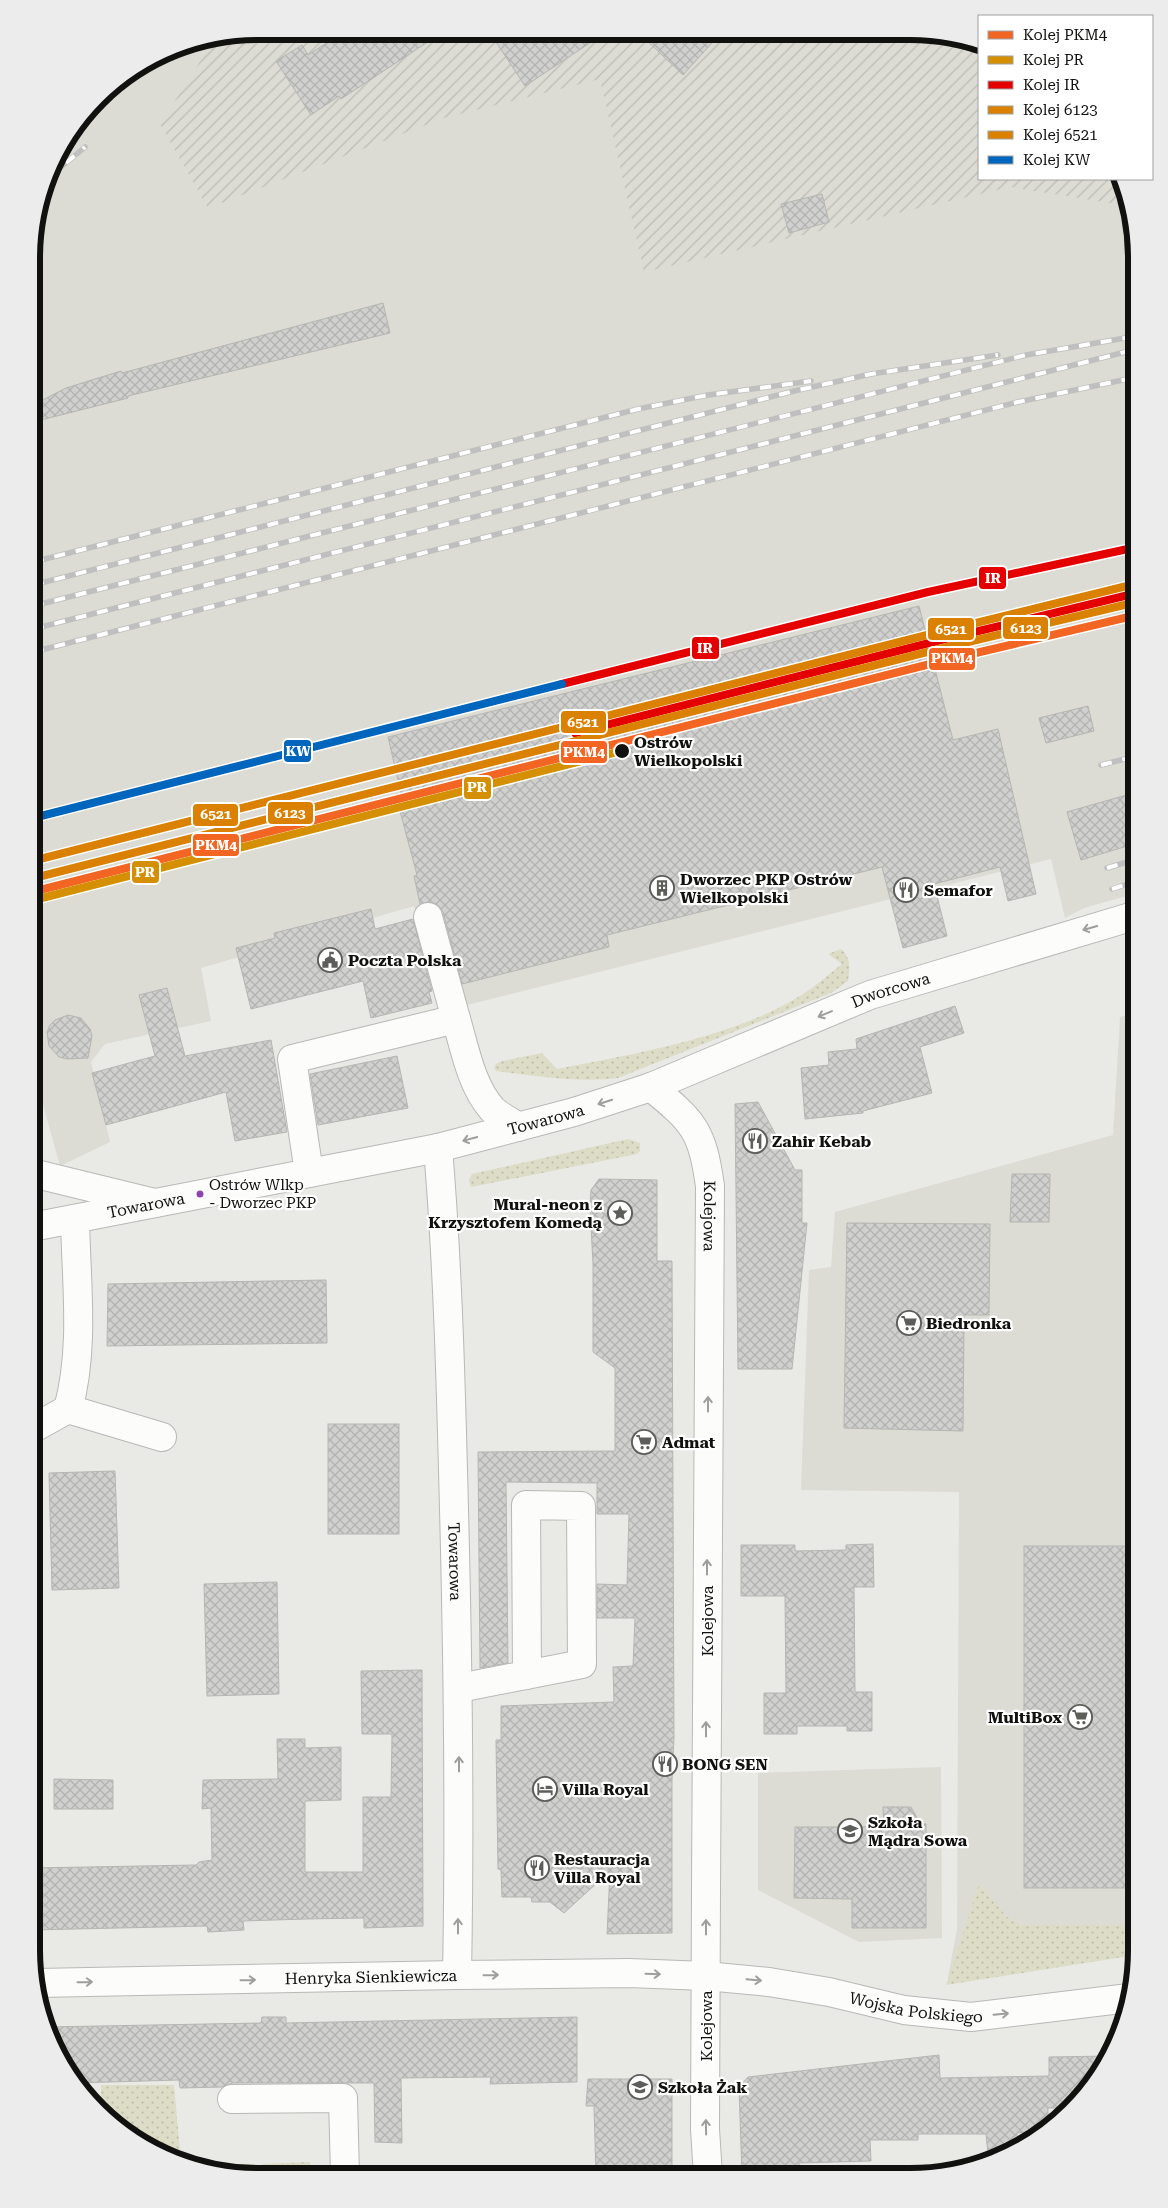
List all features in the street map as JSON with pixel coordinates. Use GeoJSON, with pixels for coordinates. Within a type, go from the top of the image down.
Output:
{"type":"FeatureCollection","features":[{"type":"Feature","properties":{"kind":"main road"},"geometry":{"type":"LineString","coordinates":[[428,917],[469,1064],[479,1086],[493,1109],[518,1127]]}},
{"type":"Feature","properties":{"kind":"main road","name":"Dworcowa"},"geometry":{"type":"LineString","coordinates":[[651,1087],[870,995],[1128,917]]}},
{"type":"Feature","properties":{"kind":"main road"},"geometry":{"type":"LineString","coordinates":[[309,1173],[292,1060],[456,1019]]}},
{"type":"Feature","properties":{"kind":"main road","name":"Towarowa"},"geometry":{"type":"LineString","coordinates":[[40,1226],[438,1148],[574,1112],[651,1087]]}},
{"type":"Feature","properties":{"kind":"main road","name":"Kolejowa"},"geometry":{"type":"LineString","coordinates":[[651,1087],[678,1109],[697,1132],[706,1161],[710,1186],[705,2129],[707,2168]]}},
{"type":"Feature","properties":{"kind":"main road","name":"Towarowa"},"geometry":{"type":"LineString","coordinates":[[438,1148],[444,1215],[451,1374],[459,1688],[457,1975]]}},
{"type":"Feature","properties":{"kind":"main road"},"geometry":{"type":"LineString","coordinates":[[40,1175],[155,1203]]}},
{"type":"Feature","properties":{"kind":"main road"},"geometry":{"type":"LineString","coordinates":[[40,1425],[68,1409],[76,1381],[78,1308],[75,1219]]}},
{"type":"Feature","properties":{"kind":"main road"},"geometry":{"type":"LineString","coordinates":[[68,1409],[162,1437]]}},
{"type":"Feature","properties":{"kind":"main road"},"geometry":{"type":"LineString","coordinates":[[459,1688],[527,1675],[582,1664],[581,1506],[526,1506],[527,1675]]}},
{"type":"Feature","properties":{"kind":"main road","name":"Henryka Sienkiewicza"},"geometry":{"type":"LineString","coordinates":[[43,1983],[629,1973],[706,1976]]}},
{"type":"Feature","properties":{"kind":"main road","name":"Wojska Polskiego"},"geometry":{"type":"LineString","coordinates":[[706,1976],[769,1982],[829,1992],[904,2010],[971,2017],[1123,1999]]}},
{"type":"Feature","properties":{"kind":"main road"},"geometry":{"type":"LineString","coordinates":[[232,2099],[343,2098],[346,2168]]}},
{"type":"Feature","properties":{"kind":"shaded area"},"geometry":{"type":"Polygon","coordinates":[[[243,40],[925,40],[953,44],[978,51],[978,180],[1113,180],[1124,215],[1128,243],[1128,896],[1084,908],[1065,918],[1051,859],[443,1011],[414,906],[201,968],[211,1021],[105,1044],[91,1062],[110,1142],[60,1166],[40,1094],[40,243],[47,201],[62,161],[94,114],[125,85],[161,62],[201,47],[243,40]]]}},
{"type":"Feature","properties":{"kind":"shaded area"},"geometry":{"type":"Polygon","coordinates":[[[243,40],[925,40],[953,44],[978,51],[978,180],[1113,180],[1122,205],[1010,187],[644,272],[600,79],[444,118],[208,208],[160,124],[211,45],[243,40]]]}},
{"type":"Feature","properties":{"kind":"shaded area"},"geometry":{"type":"Polygon","coordinates":[[[1128,1015],[1128,1955],[948,1977],[957,1929],[959,1492],[801,1490],[809,1270],[831,1267],[835,1212],[1113,1135],[1120,1017],[1128,1015]]]}},
{"type":"Feature","properties":{"kind":"shaded area","name":"Szkoła Mądra Sowa"},"geometry":{"type":"Polygon","coordinates":[[[941,1767],[942,1938],[859,1942],[758,1890],[758,1773],[941,1767]]]}},
{"type":"Feature","properties":{"kind":"green space"},"geometry":{"type":"Polygon","coordinates":[[[841,949],[848,959],[848,981],[831,993],[618,1078],[588,1080],[557,1078],[496,1071],[494,1068],[496,1064],[502,1061],[542,1053],[557,1069],[651,1050],[716,1033],[776,1009],[803,994],[842,964],[828,954],[841,949]]]}},
{"type":"Feature","properties":{"kind":"green space"},"geometry":{"type":"Polygon","coordinates":[[[628,1139],[640,1143],[640,1151],[637,1154],[471,1187],[469,1180],[472,1174],[628,1139]]]}},
{"type":"Feature","properties":{"kind":"green space"},"geometry":{"type":"Polygon","coordinates":[[[979,1884],[1007,1917],[1019,1925],[1128,1925],[1128,1956],[946,1985],[979,1884]]]}},
{"type":"Feature","properties":{"kind":"green space"},"geometry":{"type":"Polygon","coordinates":[[[101,2085],[174,2085],[180,2153],[149,2139],[125,2123],[101,2101],[101,2085]]]}},
{"type":"Feature","properties":{"kind":"green space"},"geometry":{"type":"Polygon","coordinates":[[[310,2162],[310,2168],[263,2168],[262,2164],[310,2162]]]}},
{"type":"Feature","properties":{"kind":"green space"},"geometry":{"type":"Polygon","coordinates":[[[258,2164],[247,2168],[219,2165],[258,2164]]]}},
{"type":"Feature","properties":{"kind":"building"},"geometry":{"type":"Polygon","coordinates":[[[331,40],[431,40],[341,99],[339,96],[311,115],[276,61],[302,45],[308,55],[331,40]]]}},
{"type":"Feature","properties":{"kind":"building"},"geometry":{"type":"Polygon","coordinates":[[[495,40],[594,40],[525,86],[495,40]]]}},
{"type":"Feature","properties":{"kind":"building"},"geometry":{"type":"Polygon","coordinates":[[[646,40],[715,40],[683,75],[646,40]]]}},
{"type":"Feature","properties":{"kind":"building"},"geometry":{"type":"Polygon","coordinates":[[[822,194],[829,222],[789,233],[781,204],[822,194]]]}},
{"type":"Feature","properties":{"kind":"building"},"geometry":{"type":"Polygon","coordinates":[[[383,303],[390,333],[128,396],[128,398],[40,420],[40,401],[66,388],[121,371],[122,373],[383,303]]]}},
{"type":"Feature","properties":{"kind":"building"},"geometry":{"type":"Polygon","coordinates":[[[919,606],[953,740],[998,729],[1036,894],[1008,901],[1000,867],[934,884],[947,936],[903,948],[882,867],[607,935],[609,947],[462,984],[443,912],[439,906],[432,902],[420,904],[414,876],[417,875],[400,811],[405,810],[388,737],[919,606]]]}},
{"type":"Feature","properties":{"kind":"building"},"geometry":{"type":"Polygon","coordinates":[[[1088,706],[1094,731],[1046,743],[1039,718],[1088,706]]]}},
{"type":"Feature","properties":{"kind":"building"},"geometry":{"type":"Polygon","coordinates":[[[1128,795],[1128,846],[1081,860],[1067,812],[1128,795]]]}},
{"type":"Feature","properties":{"kind":"building","name":"Poczta Polska"},"geometry":{"type":"Polygon","coordinates":[[[371,909],[375,929],[413,919],[432,991],[429,992],[432,1003],[371,1018],[363,981],[251,1009],[236,948],[275,938],[274,933],[371,909]]]}},
{"type":"Feature","properties":{"kind":"building"},"geometry":{"type":"Polygon","coordinates":[[[167,988],[185,1056],[271,1040],[287,1132],[235,1141],[226,1092],[106,1125],[92,1073],[155,1056],[139,995],[167,988]]]}},
{"type":"Feature","properties":{"kind":"building"},"geometry":{"type":"Polygon","coordinates":[[[955,1006],[964,1033],[920,1047],[932,1093],[863,1111],[863,1113],[805,1119],[801,1068],[829,1065],[828,1052],[857,1049],[856,1039],[955,1006]]]}},
{"type":"Feature","properties":{"kind":"building"},"geometry":{"type":"Polygon","coordinates":[[[68,1015],[81,1018],[90,1029],[92,1036],[88,1058],[67,1059],[59,1057],[49,1046],[47,1032],[50,1025],[55,1020],[68,1015]]]}},
{"type":"Feature","properties":{"kind":"building"},"geometry":{"type":"Polygon","coordinates":[[[397,1056],[408,1108],[318,1125],[310,1074],[397,1056]]]}},
{"type":"Feature","properties":{"kind":"building"},"geometry":{"type":"Polygon","coordinates":[[[758,1102],[795,1170],[802,1170],[802,1223],[807,1223],[792,1369],[738,1369],[735,1104],[758,1102]]]}},
{"type":"Feature","properties":{"kind":"building"},"geometry":{"type":"Polygon","coordinates":[[[1012,1174],[1050,1174],[1049,1222],[1010,1222],[1012,1174]]]}},
{"type":"Feature","properties":{"kind":"building"},"geometry":{"type":"Polygon","coordinates":[[[599,1179],[657,1180],[657,1261],[672,1261],[674,1738],[672,1780],[672,1933],[607,1934],[610,1871],[564,1913],[550,1902],[532,1902],[531,1897],[502,1897],[501,1870],[498,1869],[496,1740],[501,1740],[501,1706],[614,1702],[613,1667],[633,1666],[635,1618],[597,1618],[597,1584],[627,1585],[629,1514],[597,1514],[597,1483],[506,1482],[508,1663],[480,1668],[478,1452],[615,1451],[615,1368],[593,1352],[593,1264],[590,1208],[591,1190],[599,1179]]]}},
{"type":"Feature","properties":{"kind":"building"},"geometry":{"type":"Polygon","coordinates":[[[847,1223],[990,1224],[989,1315],[964,1315],[963,1431],[844,1428],[847,1223]]]}},
{"type":"Feature","properties":{"kind":"building"},"geometry":{"type":"Polygon","coordinates":[[[326,1280],[327,1343],[107,1346],[108,1284],[326,1280]]]}},
{"type":"Feature","properties":{"kind":"building"},"geometry":{"type":"Polygon","coordinates":[[[328,1424],[399,1424],[399,1534],[328,1534],[328,1424]]]}},
{"type":"Feature","properties":{"kind":"building"},"geometry":{"type":"Polygon","coordinates":[[[115,1471],[119,1588],[52,1590],[49,1473],[115,1471]]]}},
{"type":"Feature","properties":{"kind":"building"},"geometry":{"type":"Polygon","coordinates":[[[873,1544],[874,1587],[854,1587],[855,1692],[872,1692],[872,1731],[847,1731],[847,1726],[797,1726],[797,1734],[764,1734],[764,1693],[786,1693],[785,1596],[741,1596],[741,1545],[795,1545],[795,1551],[846,1550],[846,1545],[873,1544]]]}},
{"type":"Feature","properties":{"kind":"building","name":"MultiBox"},"geometry":{"type":"Polygon","coordinates":[[[1024,1546],[1128,1546],[1128,1888],[1024,1888],[1024,1546]]]}},
{"type":"Feature","properties":{"kind":"building"},"geometry":{"type":"Polygon","coordinates":[[[277,1582],[279,1694],[207,1696],[204,1584],[277,1582]]]}},
{"type":"Feature","properties":{"kind":"building"},"geometry":{"type":"Polygon","coordinates":[[[422,1670],[423,1926],[364,1928],[364,1918],[243,1921],[244,1930],[208,1932],[207,1926],[40,1930],[40,1868],[196,1865],[199,1862],[212,1860],[211,1808],[202,1809],[203,1780],[278,1779],[277,1739],[305,1739],[305,1748],[341,1747],[341,1800],[305,1801],[305,1872],[363,1872],[363,1797],[391,1797],[392,1734],[362,1734],[361,1671],[422,1670]]]}},
{"type":"Feature","properties":{"kind":"building"},"geometry":{"type":"Polygon","coordinates":[[[54,1779],[113,1780],[113,1809],[54,1809],[54,1779]]]}},
{"type":"Feature","properties":{"kind":"building"},"geometry":{"type":"Polygon","coordinates":[[[883,1807],[911,1807],[920,1823],[926,1824],[926,1928],[852,1928],[852,1899],[794,1898],[795,1827],[884,1827],[883,1807]]]}},
{"type":"Feature","properties":{"kind":"building"},"geometry":{"type":"Polygon","coordinates":[[[262,2017],[286,2017],[286,2023],[577,2017],[577,2082],[490,2084],[491,2077],[401,2078],[402,2143],[375,2142],[374,2083],[232,2083],[223,2087],[180,2088],[179,2080],[85,2083],[62,2047],[54,2027],[261,2023],[262,2017]]]}},
{"type":"Feature","properties":{"kind":"building"},"geometry":{"type":"Polygon","coordinates":[[[939,2055],[940,2078],[1049,2076],[1049,2057],[1101,2056],[1083,2083],[1060,2108],[1048,2108],[1048,2119],[1030,2132],[1017,2133],[1017,2140],[994,2151],[988,2153],[986,2134],[918,2134],[918,2140],[870,2140],[871,2161],[799,2163],[799,2168],[742,2168],[739,2087],[748,2077],[939,2055]]]}},
{"type":"Feature","properties":{"kind":"building"},"geometry":{"type":"Polygon","coordinates":[[[588,2079],[672,2079],[672,2168],[596,2168],[594,2106],[586,2106],[588,2079]]]}},
{"type":"Feature","properties":{"kind":"railway"},"geometry":{"type":"LineString","coordinates":[[59,169],[85,147]]}},
{"type":"Feature","properties":{"kind":"railway"},"geometry":{"type":"LineString","coordinates":[[40,604],[1026,355],[1128,338]]}},
{"type":"Feature","properties":{"kind":"railway"},"geometry":{"type":"LineString","coordinates":[[40,627],[1128,351]]}},
{"type":"Feature","properties":{"kind":"railway"},"geometry":{"type":"LineString","coordinates":[[40,583],[794,391],[871,374],[998,355]]}},
{"type":"Feature","properties":{"kind":"railway"},"geometry":{"type":"LineString","coordinates":[[40,650],[1018,402],[1128,379]]}},
{"type":"Feature","properties":{"kind":"railway"},"geometry":{"type":"LineString","coordinates":[[40,560],[638,409],[708,395],[811,381]]}},
{"type":"Feature","properties":{"kind":"railway"},"geometry":{"type":"LineString","coordinates":[[1101,765],[1128,758]]}},
{"type":"Feature","properties":{"kind":"railway"},"geometry":{"type":"LineString","coordinates":[[1107,868],[1128,862]]}},
{"type":"Feature","properties":{"kind":"railway"},"geometry":{"type":"LineString","coordinates":[[1112,889],[1128,884]]}},
{"type":"Feature","properties":{"kind":"rail line","name":"IR"},"geometry":{"type":"LineString","coordinates":[[562,684],[928,592],[1128,549]]}},
{"type":"Feature","properties":{"kind":"rail line","name":"6521"},"geometry":{"type":"LineString","coordinates":[[40,859],[1128,586]]}},
{"type":"Feature","properties":{"kind":"rail line","name":"IR"},"geometry":{"type":"LineString","coordinates":[[575,733],[941,640],[1128,595]]}},
{"type":"Feature","properties":{"kind":"rail line","name":"6123"},"geometry":{"type":"LineString","coordinates":[[40,876],[943,648],[1128,604]]}},
{"type":"Feature","properties":{"kind":"rail line","name":"PKM4"},"geometry":{"type":"LineString","coordinates":[[40,890],[946,660],[1128,617]]}},
{"type":"Feature","properties":{"kind":"rail line","name":"KW"},"geometry":{"type":"LineString","coordinates":[[40,816],[562,684]]}},
{"type":"Feature","properties":{"kind":"rail line","name":"PR"},"geometry":{"type":"LineString","coordinates":[[40,898],[625,750]]}},
{"type":"Feature","properties":{"kind":"place","name":"Ostrów Wielkopolski"},"geometry":{"type":"Point","coordinates":[622,751]}},
{"type":"Feature","properties":{"kind":"place","name":"Dworzec PKP Ostrów Wielkopolski"},"geometry":{"type":"Point","coordinates":[662,888]}},
{"type":"Feature","properties":{"kind":"place","name":"Semafor"},"geometry":{"type":"Point","coordinates":[906,890]}},
{"type":"Feature","properties":{"kind":"place","name":"Poczta Polska"},"geometry":{"type":"Point","coordinates":[330,960]}},
{"type":"Feature","properties":{"kind":"place","name":"Zahir Kebab"},"geometry":{"type":"Point","coordinates":[755,1141]}},
{"type":"Feature","properties":{"kind":"place","name":"Ostrów Wlkp - Dworzec PKP"},"geometry":{"type":"Point","coordinates":[200,1194]}},
{"type":"Feature","properties":{"kind":"place","name":"Mural-neon z Krzysztofem Komedą"},"geometry":{"type":"Point","coordinates":[620,1213]}},
{"type":"Feature","properties":{"kind":"place","name":"Biedronka"},"geometry":{"type":"Point","coordinates":[909,1323]}},
{"type":"Feature","properties":{"kind":"place","name":"Admat"},"geometry":{"type":"Point","coordinates":[644,1442]}},
{"type":"Feature","properties":{"kind":"place","name":"MultiBox"},"geometry":{"type":"Point","coordinates":[1080,1717]}},
{"type":"Feature","properties":{"kind":"place","name":"BONG SEN"},"geometry":{"type":"Point","coordinates":[665,1764]}},
{"type":"Feature","properties":{"kind":"place","name":"Villa Royal"},"geometry":{"type":"Point","coordinates":[545,1789]}},
{"type":"Feature","properties":{"kind":"place","name":"Szkoła Mądra Sowa"},"geometry":{"type":"Point","coordinates":[850,1831]}},
{"type":"Feature","properties":{"kind":"place","name":"Restauracja Villa Royal"},"geometry":{"type":"Point","coordinates":[537,1868]}},
{"type":"Feature","properties":{"kind":"place","name":"Szkoła Żak"},"geometry":{"type":"Point","coordinates":[640,2087]}}]}
